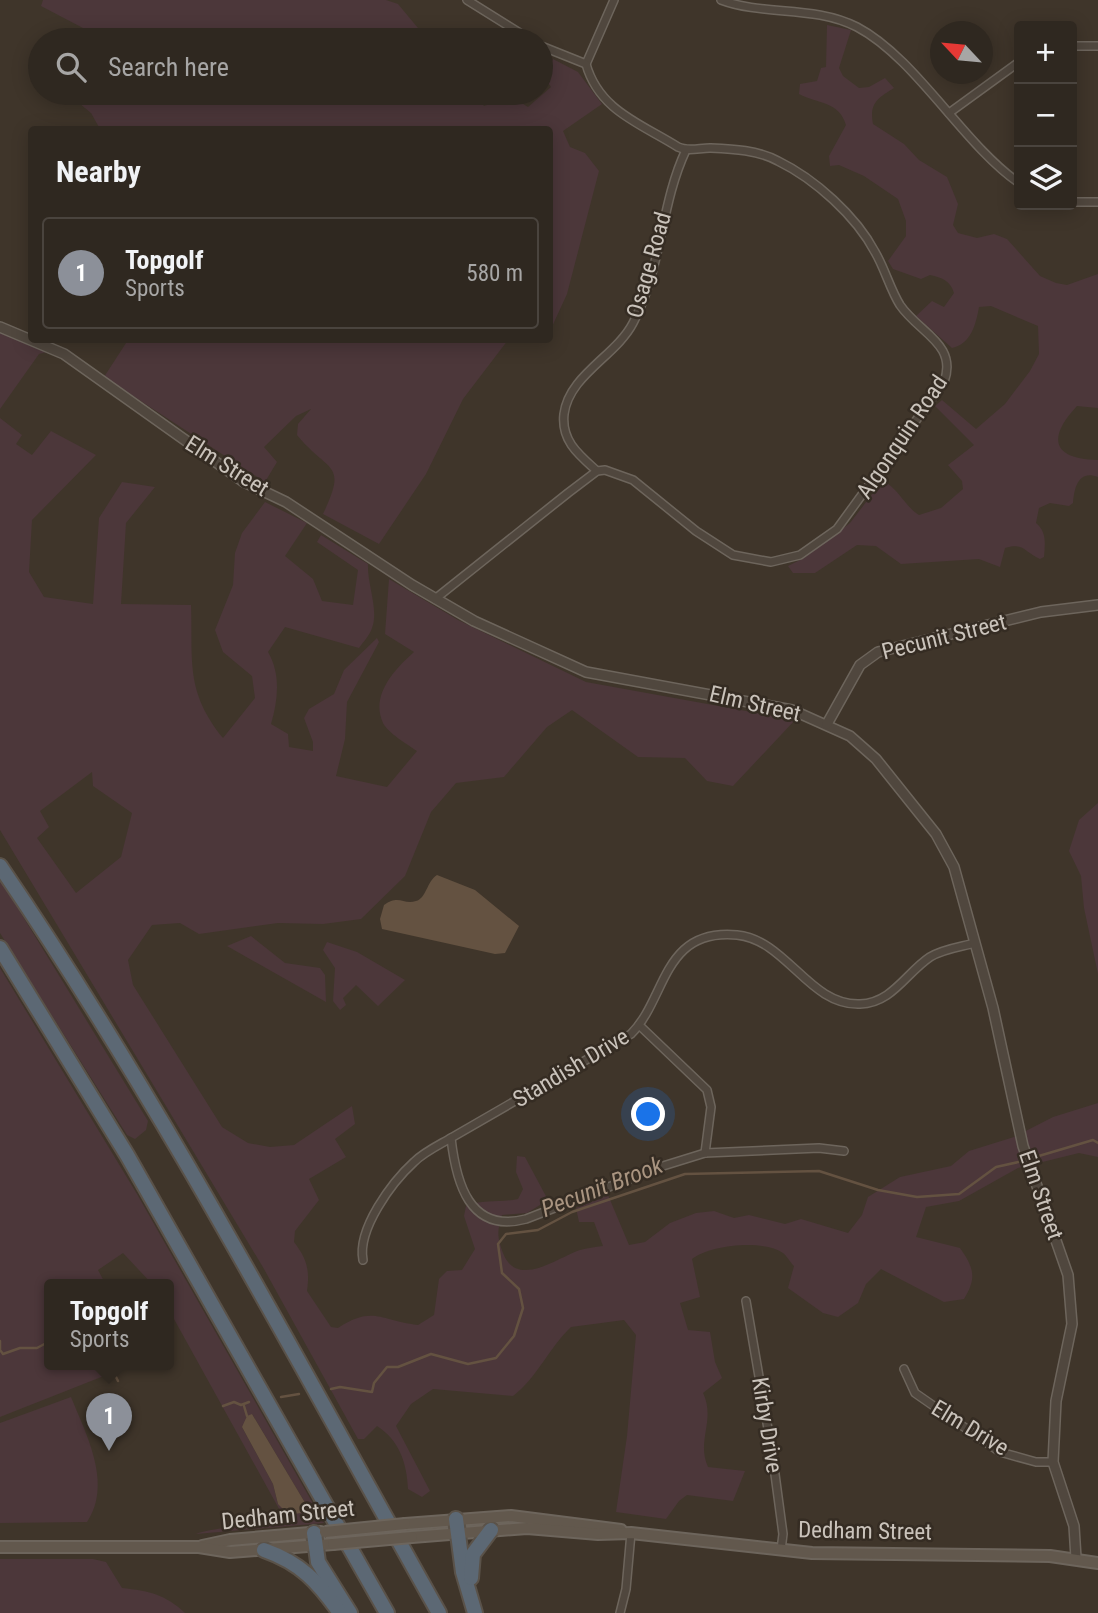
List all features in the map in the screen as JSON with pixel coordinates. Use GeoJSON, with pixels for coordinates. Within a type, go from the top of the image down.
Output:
{"type":"FeatureCollection","features":[{"type":"Feature","properties":{"kind":"highway"},"geometry":{"type":"LineString","coordinates":[[0,866],[99,1017],[161,1121],[439,1613]]}},
{"type":"Feature","properties":{"kind":"highway"},"geometry":{"type":"LineString","coordinates":[[0,948],[127,1155],[387,1613]]}},
{"type":"Feature","properties":{"kind":"highway"},"geometry":{"type":"LineString","coordinates":[[457,1526],[463,1572],[475,1613]]}},
{"type":"Feature","properties":{"kind":"highway"},"geometry":{"type":"LineString","coordinates":[[481,1613],[472,1584],[471,1565],[476,1548],[491,1530]]}},
{"type":"Feature","properties":{"kind":"highway"},"geometry":{"type":"LineString","coordinates":[[318,1537],[320,1565],[350,1613]]}},
{"type":"Feature","properties":{"kind":"highway"},"geometry":{"type":"LineString","coordinates":[[264,1550],[307,1572],[340,1613]]}},
{"type":"Feature","properties":{"kind":"main road","name":"Dedham Street"},"geometry":{"type":"LineString","coordinates":[[199,1547],[230,1540],[318,1537],[333,1545],[412,1537],[457,1526],[526,1517],[604,1525],[631,1533]]}},
{"type":"Feature","properties":{"kind":"main road","name":"Dedham Street"},"geometry":{"type":"LineString","coordinates":[[0,1547],[199,1547],[225,1552],[264,1550],[318,1537],[405,1524],[491,1530],[521,1528],[606,1534],[631,1533],[781,1550],[1076,1558],[1098,1563]]}},
{"type":"Feature","properties":{"kind":"street"},"geometry":{"type":"LineString","coordinates":[[467,0],[512,28]]}},
{"type":"Feature","properties":{"kind":"street"},"geometry":{"type":"LineString","coordinates":[[553,51],[586,64],[614,0]]}},
{"type":"Feature","properties":{"kind":"street"},"geometry":{"type":"LineString","coordinates":[[721,0],[739,6],[836,18],[855,26],[884,47],[1014,178]]}},
{"type":"Feature","properties":{"kind":"street"},"geometry":{"type":"LineString","coordinates":[[1077,46],[1098,46]]}},
{"type":"Feature","properties":{"kind":"street","name":"Algonquin Road"},"geometry":{"type":"LineString","coordinates":[[586,64],[594,84],[618,113],[687,150],[730,149],[763,155],[813,184],[864,235],[889,278],[899,303],[916,323],[943,346],[947,372],[939,389],[837,529],[815,547],[790,560],[759,562],[733,555],[704,537],[632,480],[614,471],[597,471]]}},
{"type":"Feature","properties":{"kind":"street"},"geometry":{"type":"LineString","coordinates":[[949,113],[1014,66]]}},
{"type":"Feature","properties":{"kind":"street","name":"Osage Road"},"geometry":{"type":"LineString","coordinates":[[597,471],[575,452],[567,437],[563,425],[567,401],[581,380],[626,336],[639,310],[675,174],[687,150]]}},
{"type":"Feature","properties":{"kind":"street"},"geometry":{"type":"LineString","coordinates":[[1077,202],[1098,202]]}},
{"type":"Feature","properties":{"kind":"street","name":"Elm Street"},"geometry":{"type":"LineString","coordinates":[[0,327],[28,339]]}},
{"type":"Feature","properties":{"kind":"street","name":"Elm Street"},"geometry":{"type":"LineString","coordinates":[[38,343],[64,354],[244,482],[286,502],[435,599],[575,669],[792,710],[827,724],[870,752],[936,834],[960,883],[1023,1146],[1070,1287],[1072,1324],[1056,1401],[1053,1462],[1073,1526],[1076,1558]]}},
{"type":"Feature","properties":{"kind":"street"},"geometry":{"type":"LineString","coordinates":[[435,599],[597,471]]}},
{"type":"Feature","properties":{"kind":"street","name":"Pecunit Street"},"geometry":{"type":"LineString","coordinates":[[827,724],[860,665],[878,652],[1041,612],[1098,605]]}},
{"type":"Feature","properties":{"kind":"street","name":"Standish Drive"},"geometry":{"type":"LineString","coordinates":[[363,1260],[364,1233],[388,1194],[413,1162],[624,1039],[639,1025],[661,980],[675,959],[692,945],[712,937],[735,935],[757,940],[777,952],[822,991],[858,1004],[886,997],[933,955],[975,943]]}},
{"type":"Feature","properties":{"kind":"street"},"geometry":{"type":"LineString","coordinates":[[639,1025],[707,1090],[711,1117],[705,1153]]}},
{"type":"Feature","properties":{"kind":"street"},"geometry":{"type":"LineString","coordinates":[[451,1138],[463,1194],[488,1218],[504,1223],[526,1219],[663,1166],[705,1153],[819,1148],[844,1151]]}},
{"type":"Feature","properties":{"kind":"street","name":"Kirby Drive"},"geometry":{"type":"LineString","coordinates":[[746,1301],[772,1452],[783,1534],[781,1550]]}},
{"type":"Feature","properties":{"kind":"street","name":"Elm Drive"},"geometry":{"type":"LineString","coordinates":[[904,1369],[915,1393],[1000,1452],[1037,1462],[1053,1462]]}},
{"type":"Feature","properties":{"kind":"street"},"geometry":{"type":"LineString","coordinates":[[620,1613],[626,1588],[631,1533]]}},
{"type":"Feature","properties":{"kind":"shaded area"},"geometry":{"type":"Polygon","coordinates":[[[43,0],[386,0],[398,4],[418,28],[83,28],[41,6],[43,0]]]}},
{"type":"Feature","properties":{"kind":"shaded area"},"geometry":{"type":"Polygon","coordinates":[[[827,25],[851,30],[839,68],[843,76],[859,88],[869,87],[885,78],[894,88],[876,102],[872,111],[873,124],[904,144],[919,160],[947,177],[958,204],[953,225],[958,233],[977,238],[994,234],[1007,239],[1040,276],[1056,283],[1067,285],[1098,274],[1098,408],[1077,406],[1067,417],[1058,437],[1063,451],[1071,456],[1098,460],[1098,477],[1086,476],[1078,482],[1073,503],[1069,506],[1050,503],[1039,508],[1036,523],[1044,534],[1045,543],[1044,557],[1040,559],[1016,546],[1005,548],[1000,567],[979,559],[901,564],[876,546],[857,545],[815,573],[793,573],[788,566],[804,558],[850,523],[880,484],[887,483],[919,515],[941,508],[963,489],[962,481],[948,465],[974,445],[935,406],[942,400],[976,429],[1005,404],[1030,371],[1039,354],[1038,326],[991,306],[979,307],[968,338],[952,348],[916,316],[932,301],[944,307],[954,293],[952,289],[948,282],[938,277],[930,275],[921,279],[893,269],[888,261],[906,236],[906,221],[898,199],[864,176],[839,165],[830,166],[829,156],[846,125],[843,117],[833,107],[799,94],[800,84],[817,81],[821,68],[826,67],[827,25]]]}},
{"type":"Feature","properties":{"kind":"shaded area"},"geometry":{"type":"Polygon","coordinates":[[[553,59],[578,72],[602,104],[563,131],[570,147],[585,153],[599,171],[567,294],[553,324],[553,126],[98,126],[91,113],[81,105],[525,105],[553,105],[553,59]]]}},
{"type":"Feature","properties":{"kind":"shaded area"},"geometry":{"type":"Polygon","coordinates":[[[0,333],[51,351],[39,354],[0,409],[0,333]]]}},
{"type":"Feature","properties":{"kind":"shaded area"},"geometry":{"type":"Polygon","coordinates":[[[126,343],[506,343],[463,399],[426,474],[379,544],[323,514],[334,485],[334,476],[326,463],[297,435],[298,424],[311,409],[296,416],[264,447],[277,462],[265,482],[104,377],[126,343]]]}},
{"type":"Feature","properties":{"kind":"shaded area"},"geometry":{"type":"Polygon","coordinates":[[[0,418],[22,435],[16,444],[32,455],[51,431],[96,455],[32,520],[29,572],[44,597],[93,604],[99,518],[122,482],[155,487],[126,523],[121,604],[191,605],[192,659],[197,690],[202,705],[223,738],[255,698],[252,676],[223,652],[215,630],[233,585],[235,553],[242,533],[265,502],[307,523],[285,556],[313,579],[322,601],[353,605],[358,570],[317,542],[321,535],[368,564],[374,621],[370,633],[359,648],[285,627],[268,652],[277,678],[271,724],[288,734],[289,747],[313,751],[313,742],[304,718],[309,709],[334,694],[344,670],[377,638],[379,642],[347,702],[345,739],[336,776],[387,787],[417,751],[389,731],[380,713],[380,702],[386,683],[414,652],[385,634],[389,579],[458,620],[586,682],[795,720],[733,786],[707,781],[685,758],[638,757],[572,710],[547,727],[504,777],[456,783],[431,812],[405,876],[361,919],[323,924],[278,923],[199,934],[180,923],[152,925],[128,960],[133,985],[222,1127],[248,1143],[270,1147],[294,1145],[352,1106],[355,1124],[335,1139],[346,1157],[309,1179],[319,1200],[295,1231],[294,1242],[306,1265],[307,1291],[331,1327],[338,1328],[360,1317],[369,1316],[418,1325],[434,1315],[439,1279],[447,1271],[462,1270],[475,1249],[464,1216],[466,1206],[518,1199],[523,1189],[516,1172],[517,1156],[525,1157],[548,1200],[527,1213],[502,1215],[500,1221],[498,1234],[509,1264],[527,1270],[549,1264],[580,1250],[603,1246],[594,1222],[579,1222],[576,1208],[608,1195],[629,1245],[645,1242],[670,1223],[696,1213],[714,1211],[734,1218],[749,1215],[785,1224],[801,1219],[848,1233],[862,1215],[868,1197],[900,1177],[951,1166],[969,1151],[1014,1137],[1053,1117],[1098,1103],[1098,1157],[1079,1153],[1018,1168],[959,1201],[926,1207],[916,1237],[960,1248],[972,1273],[971,1285],[964,1299],[944,1302],[881,1269],[866,1284],[858,1303],[838,1317],[823,1313],[788,1288],[794,1266],[784,1254],[774,1249],[750,1245],[723,1247],[692,1259],[700,1297],[680,1303],[688,1330],[710,1332],[715,1362],[722,1378],[703,1393],[708,1412],[705,1457],[708,1467],[745,1471],[733,1501],[687,1495],[666,1519],[616,1512],[627,1436],[636,1335],[624,1320],[571,1327],[529,1381],[513,1396],[433,1389],[411,1404],[396,1426],[430,1491],[422,1497],[408,1489],[406,1470],[400,1453],[385,1432],[377,1426],[364,1439],[358,1439],[264,1269],[0,830],[0,418]],[[92,772],[40,811],[49,827],[37,838],[76,893],[121,857],[132,813],[93,786],[92,772]]]}},
{"type":"Feature","properties":{"kind":"shaded area"},"geometry":{"type":"Polygon","coordinates":[[[1098,803],[1098,974],[1084,908],[1081,876],[1069,851],[1079,820],[1098,803]]]}},
{"type":"Feature","properties":{"kind":"shaded area"},"geometry":{"type":"Polygon","coordinates":[[[437,875],[475,890],[519,926],[505,953],[495,954],[382,929],[380,919],[384,905],[393,900],[419,900],[437,875]]]}},
{"type":"Feature","properties":{"kind":"shaded area"},"geometry":{"type":"Polygon","coordinates":[[[0,879],[148,1121],[146,1130],[135,1139],[127,1135],[0,933],[0,879]]]}},
{"type":"Feature","properties":{"kind":"shaded area"},"geometry":{"type":"Polygon","coordinates":[[[251,936],[285,963],[320,968],[325,975],[326,1002],[227,946],[251,936]]]}},
{"type":"Feature","properties":{"kind":"shaded area"},"geometry":{"type":"Polygon","coordinates":[[[327,942],[357,952],[405,980],[378,1006],[356,985],[343,998],[346,1005],[340,1010],[333,1001],[335,968],[323,950],[327,942]]]}},
{"type":"Feature","properties":{"kind":"shaded area"},"geometry":{"type":"Polygon","coordinates":[[[0,968],[137,1194],[324,1523],[196,1534],[275,1520],[283,1516],[174,1319],[174,1279],[147,1279],[123,1253],[98,1270],[103,1279],[44,1279],[44,1370],[119,1370],[0,1417],[0,968]],[[252,1414],[242,1427],[273,1484],[278,1504],[307,1506],[252,1414]]]}},
{"type":"Feature","properties":{"kind":"shaded area"},"geometry":{"type":"Polygon","coordinates":[[[71,1397],[90,1443],[97,1476],[98,1492],[87,1522],[0,1523],[0,1423],[71,1397]]]}},
{"type":"Feature","properties":{"kind":"shaded area"},"geometry":{"type":"Polygon","coordinates":[[[252,1414],[307,1506],[306,1512],[289,1515],[278,1504],[273,1484],[242,1427],[247,1416],[252,1414]]]}},
{"type":"Feature","properties":{"kind":"shaded area"},"geometry":{"type":"Polygon","coordinates":[[[0,1559],[93,1559],[106,1562],[122,1588],[156,1594],[185,1613],[0,1613],[0,1559]]]}},
{"type":"Feature","properties":{"kind":"waterway","name":"Pecunit Brook"},"geometry":{"type":"LineString","coordinates":[[1032,1158],[1093,1140],[1098,1143]]}},
{"type":"Feature","properties":{"kind":"waterway","name":"Pecunit Brook"},"geometry":{"type":"LineString","coordinates":[[331,1389],[340,1387],[372,1392],[374,1383],[387,1367],[398,1367],[431,1354],[468,1364],[496,1358],[514,1336],[523,1308],[519,1289],[502,1273],[498,1244],[506,1234],[538,1230],[572,1212],[685,1174],[819,1171],[878,1190],[917,1197],[959,1194],[996,1167],[1023,1161]]}},
{"type":"Feature","properties":{"kind":"waterway","name":"Pecunit Brook"},"geometry":{"type":"LineString","coordinates":[[0,1341],[0,1349]]}},
{"type":"Feature","properties":{"kind":"waterway","name":"Pecunit Brook"},"geometry":{"type":"LineString","coordinates":[[0,1350],[3,1354],[44,1344]]}},
{"type":"Feature","properties":{"kind":"waterway","name":"Pecunit Brook"},"geometry":{"type":"LineString","coordinates":[[112,1370],[118,1381]]}},
{"type":"Feature","properties":{"kind":"waterway","name":"Pecunit Brook"},"geometry":{"type":"LineString","coordinates":[[281,1397],[299,1394]]}},
{"type":"Feature","properties":{"kind":"waterway","name":"Pecunit Brook"},"geometry":{"type":"LineString","coordinates":[[223,1406],[234,1402],[241,1405],[249,1402]]}},
{"type":"Feature","properties":{"kind":"waterway"},"geometry":{"type":"LineString","coordinates":[[244,1406],[247,1416]]}},
{"type":"Feature","properties":{"kind":"place","name":"Topgolf"},"geometry":{"type":"Point","coordinates":[109,1451]}}]}
